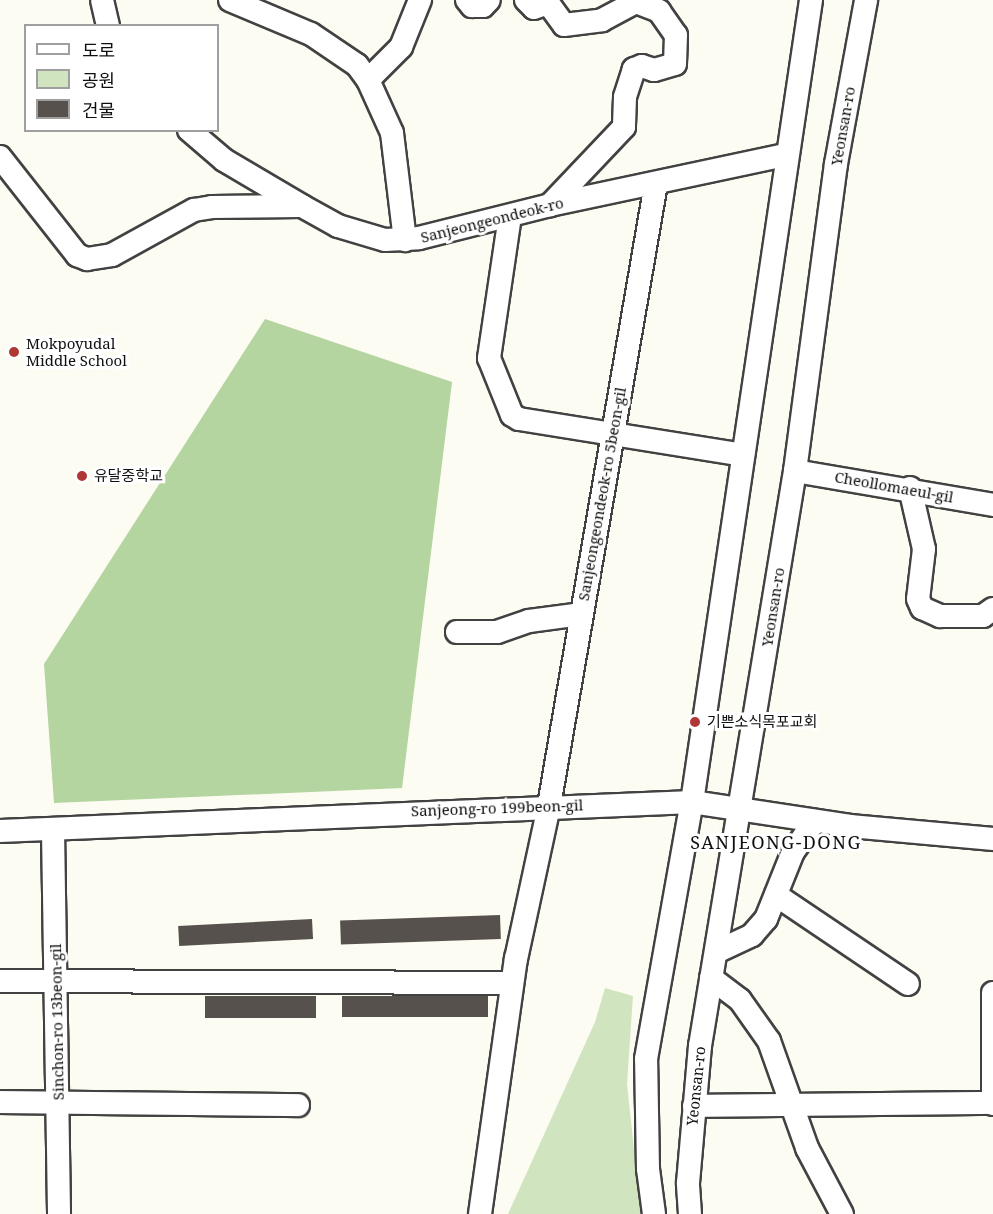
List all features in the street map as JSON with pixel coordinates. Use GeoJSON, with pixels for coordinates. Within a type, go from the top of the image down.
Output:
{"type":"FeatureCollection","features":[{"type":"Feature","properties":{"kind":"street"},"geometry":{"type":"LineString","coordinates":[[102,0],[108,24]]}},
{"type":"Feature","properties":{"kind":"street"},"geometry":{"type":"LineString","coordinates":[[230,0],[311,34],[357,65],[368,80],[392,134],[405,240]]}},
{"type":"Feature","properties":{"kind":"street"},"geometry":{"type":"LineString","coordinates":[[368,80],[401,47],[420,0]]}},
{"type":"Feature","properties":{"kind":"street"},"geometry":{"type":"LineString","coordinates":[[466,0],[472,6],[483,6],[489,0]]}},
{"type":"Feature","properties":{"kind":"street"},"geometry":{"type":"LineString","coordinates":[[526,0],[534,8],[548,3],[564,25],[602,20],[636,2],[659,11],[676,35],[675,64],[654,70],[642,66],[634,69],[625,97],[624,128],[550,205]]}},
{"type":"Feature","properties":{"kind":"street"},"geometry":{"type":"LineString","coordinates":[[654,1214],[648,1169],[646,1059],[692,802],[785,155],[811,0]]}},
{"type":"Feature","properties":{"kind":"street","name":"Yeonsan-ro"},"geometry":{"type":"LineString","coordinates":[[690,1214],[694,1106],[711,978],[795,471],[836,164],[866,0]]}},
{"type":"Feature","properties":{"kind":"street","name":"Sanjeongeondeok-ro"},"geometry":{"type":"LineString","coordinates":[[191,132],[224,160],[302,207],[363,236],[405,240],[550,205],[785,155]]}},
{"type":"Feature","properties":{"kind":"street"},"geometry":{"type":"LineString","coordinates":[[0,157],[77,255],[87,259],[112,255],[194,210],[212,207],[302,207]]}},
{"type":"Feature","properties":{"kind":"street","name":"Sanjeongeondeok-ro 5beon-gil"},"geometry":{"type":"LineString","coordinates":[[480,1214],[512,983],[549,806],[656,183]]}},
{"type":"Feature","properties":{"kind":"street"},"geometry":{"type":"LineString","coordinates":[[510,216],[489,358],[512,415],[519,419],[743,455]]}},
{"type":"Feature","properties":{"kind":"street","name":"Cheollomaeul-gil"},"geometry":{"type":"LineString","coordinates":[[795,471],[910,488],[993,505]]}},
{"type":"Feature","properties":{"kind":"street"},"geometry":{"type":"LineString","coordinates":[[910,488],[924,549],[918,599],[922,608],[940,616],[983,616],[993,609]]}},
{"type":"Feature","properties":{"kind":"street"},"geometry":{"type":"LineString","coordinates":[[457,632],[497,632],[529,621],[581,614]]}},
{"type":"Feature","properties":{"kind":"street","name":"Sanjeong-ro 199beon-gil"},"geometry":{"type":"LineString","coordinates":[[0,831],[549,806],[692,802],[815,820],[993,839]]}},
{"type":"Feature","properties":{"kind":"street"},"geometry":{"type":"LineString","coordinates":[[716,952],[752,935],[766,919],[793,852],[815,820]]}},
{"type":"Feature","properties":{"kind":"street","name":"Sinchon-ro 13beon-gil"},"geometry":{"type":"LineString","coordinates":[[53,830],[59,1102],[58,1214]]}},
{"type":"Feature","properties":{"kind":"street"},"geometry":{"type":"LineString","coordinates":[[776,895],[908,984]]}},
{"type":"Feature","properties":{"kind":"street"},"geometry":{"type":"LineString","coordinates":[[711,978],[740,1000],[756,1019],[769,1041],[807,1148],[842,1214]]}},
{"type":"Feature","properties":{"kind":"street"},"geometry":{"type":"LineString","coordinates":[[0,981],[512,983]]}},
{"type":"Feature","properties":{"kind":"street"},"geometry":{"type":"LineString","coordinates":[[694,1106],[993,1104],[993,993]]}},
{"type":"Feature","properties":{"kind":"street"},"geometry":{"type":"LineString","coordinates":[[0,1102],[298,1105]]}},
{"type":"Feature","properties":{"kind":"green space"},"geometry":{"type":"Polygon","coordinates":[[[265,319],[452,382],[402,788],[54,803],[44,664],[265,319]]]}},
{"type":"Feature","properties":{"kind":"green space"},"geometry":{"type":"Polygon","coordinates":[[[605,988],[633,996],[627,1084],[641,1214],[508,1214],[595,1022],[605,988]]]}},
{"type":"Feature","properties":{"kind":"building"},"geometry":{"type":"Polygon","coordinates":[[[500,915],[501,939],[341,945],[340,921],[500,915]]]}},
{"type":"Feature","properties":{"kind":"building"},"geometry":{"type":"Polygon","coordinates":[[[312,919],[313,939],[179,946],[178,926],[312,919]]]}},
{"type":"Feature","properties":{"kind":"building"},"geometry":{"type":"Polygon","coordinates":[[[205,996],[316,996],[316,1018],[205,1018],[205,996]]]}},
{"type":"Feature","properties":{"kind":"building"},"geometry":{"type":"Polygon","coordinates":[[[342,996],[488,996],[488,1017],[342,1017],[342,996]]]}},
{"type":"Feature","properties":{"kind":"place","name":"Mokpoyudal Middle School"},"geometry":{"type":"Point","coordinates":[14,352]}},
{"type":"Feature","properties":{"kind":"place","name":"유달중학교"},"geometry":{"type":"Point","coordinates":[82,476]}},
{"type":"Feature","properties":{"kind":"place","name":"기쁜소식목포교회"},"geometry":{"type":"Point","coordinates":[695,722]}},
{"type":"Feature","properties":{"kind":"district","name":"SANJEONG-DONG"},"geometry":{"type":"Point","coordinates":[776,842]}}]}
